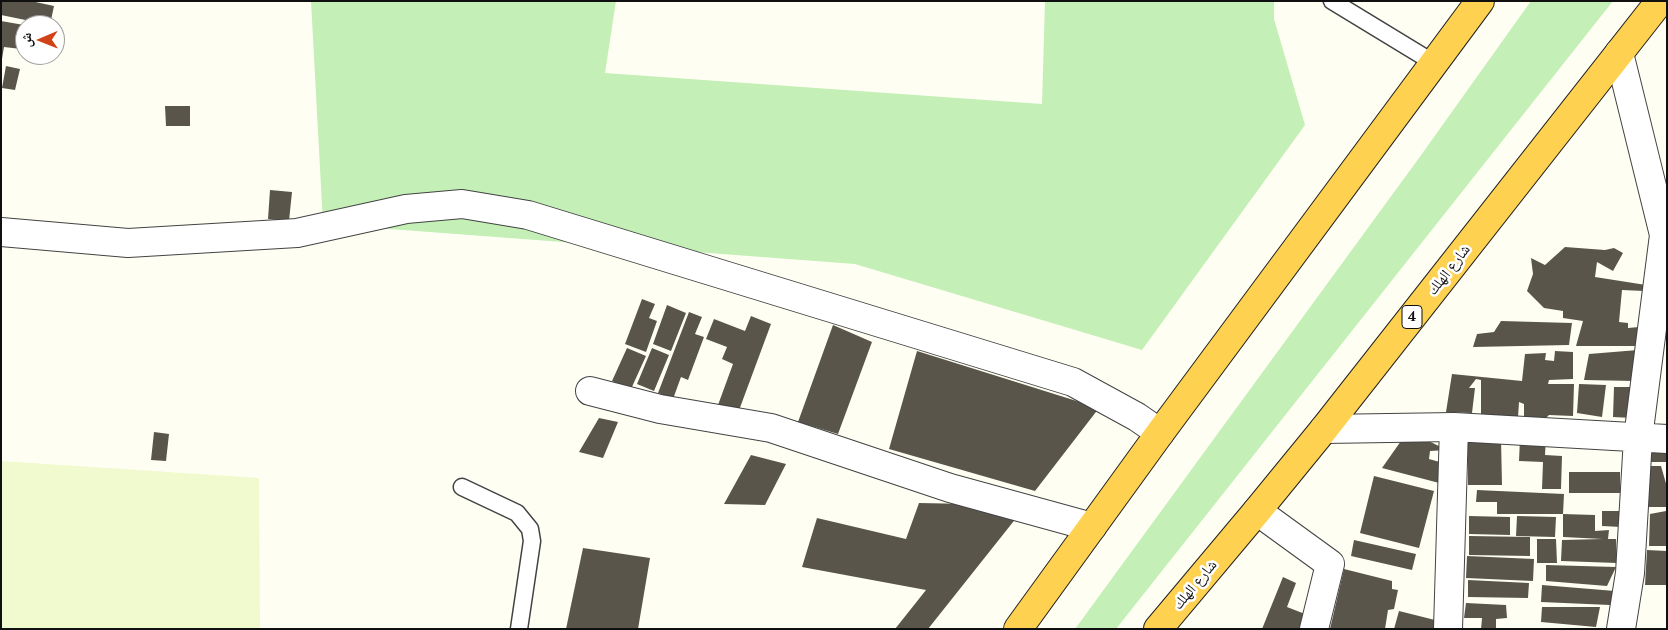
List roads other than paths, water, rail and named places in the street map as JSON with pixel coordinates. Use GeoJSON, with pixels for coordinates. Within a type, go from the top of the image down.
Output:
{"type":"FeatureCollection","features":[{"type":"Feature","properties":{"kind":"highway"},"geometry":{"type":"LineString","coordinates":[[1018,629],[1160,433],[1480,1]]}},
{"type":"Feature","properties":{"kind":"highway","name":"شارع الهلك"},"geometry":{"type":"LineString","coordinates":[[1158,629],[1258,511],[1324,429],[1660,1]]}},
{"type":"Feature","properties":{"kind":"street"},"geometry":{"type":"LineString","coordinates":[[1619,53],[1664,235],[1638,438],[1630,573],[1620,629]]}},
{"type":"Feature","properties":{"kind":"street"},"geometry":{"type":"LineString","coordinates":[[1,232],[128,243],[297,233],[406,209],[462,204],[528,215],[1073,382],[1137,417],[1160,433]]}},
{"type":"Feature","properties":{"kind":"street"},"geometry":{"type":"LineString","coordinates":[[590,391],[660,409],[771,428],[950,488],[1092,527]]}},
{"type":"Feature","properties":{"kind":"street"},"geometry":{"type":"LineString","coordinates":[[1324,429],[1454,427],[1667,439]]}},
{"type":"Feature","properties":{"kind":"street"},"geometry":{"type":"LineString","coordinates":[[1448,629],[1454,427]]}},
{"type":"Feature","properties":{"kind":"street"},"geometry":{"type":"LineString","coordinates":[[1258,511],[1330,564],[1314,629]]}},
{"type":"Feature","properties":{"kind":"lane"},"geometry":{"type":"LineString","coordinates":[[1332,1],[1434,63]]}},
{"type":"Feature","properties":{"kind":"lane"},"geometry":{"type":"LineString","coordinates":[[462,487],[517,513],[530,529],[532,541],[519,629]]}}]}
